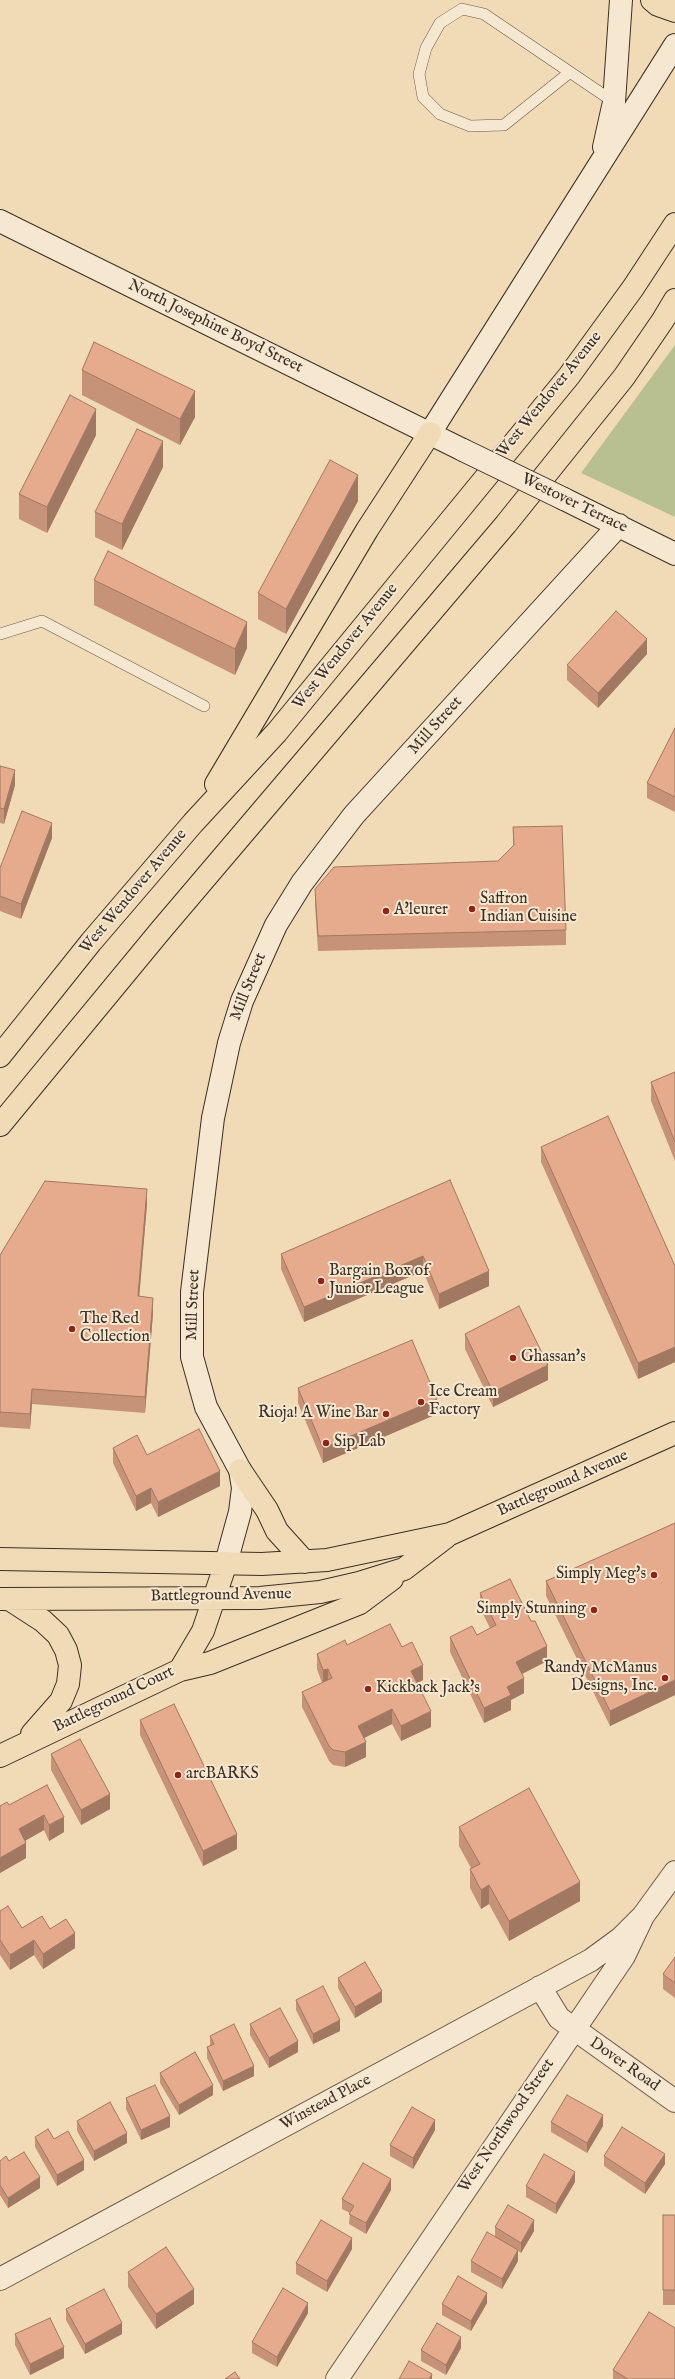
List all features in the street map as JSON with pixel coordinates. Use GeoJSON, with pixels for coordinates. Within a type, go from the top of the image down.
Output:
{"type":"FeatureCollection","features":[{"type":"Feature","properties":{"kind":"main road"},"geometry":{"type":"LineString","coordinates":[[652,0],[658,5],[675,11]]}},
{"type":"Feature","properties":{"kind":"main road","name":"West Wendover Avenue"},"geometry":{"type":"LineString","coordinates":[[0,1056],[91,942],[193,823],[277,732],[569,376],[633,288],[675,224]]}},
{"type":"Feature","properties":{"kind":"main road"},"geometry":{"type":"LineString","coordinates":[[5,1118],[161,930],[506,524],[624,377],[669,315],[675,300]]}},
{"type":"Feature","properties":{"kind":"main road"},"geometry":{"type":"LineString","coordinates":[[193,823],[368,530],[430,433]]}},
{"type":"Feature","properties":{"kind":"main road","name":"Battleground Avenue"},"geometry":{"type":"LineString","coordinates":[[0,1559],[262,1564],[327,1560],[450,1534],[675,1434]]}},
{"type":"Feature","properties":{"kind":"main road"},"geometry":{"type":"LineString","coordinates":[[240,1470],[267,1510],[277,1531],[305,1562]]}},
{"type":"Feature","properties":{"kind":"main road","name":"Battleground Avenue"},"geometry":{"type":"LineString","coordinates":[[4,1599],[260,1598],[320,1592],[359,1583],[404,1569],[450,1534]]}},
{"type":"Feature","properties":{"kind":"main road","name":"Battleground Court"},"geometry":{"type":"LineString","coordinates":[[0,1756],[21,1744],[180,1670],[203,1631],[226,1563]]}},
{"type":"Feature","properties":{"kind":"main road"},"geometry":{"type":"LineString","coordinates":[[180,1670],[210,1663],[360,1603],[404,1569]]}},
{"type":"Feature","properties":{"kind":"main road"},"geometry":{"type":"LineString","coordinates":[[4,1599],[43,1621],[58,1635],[66,1650],[70,1665],[68,1684],[61,1701],[50,1715],[21,1744]]}},
{"type":"Feature","properties":{"kind":"street"},"geometry":{"type":"LineString","coordinates":[[599,165],[614,102],[621,0]]}},
{"type":"Feature","properties":{"kind":"street"},"geometry":{"type":"LineString","coordinates":[[430,433],[675,44]]}},
{"type":"Feature","properties":{"kind":"street","name":"North Josephine Boyd Street"},"geometry":{"type":"LineString","coordinates":[[0,221],[430,433]]}},
{"type":"Feature","properties":{"kind":"street","name":"Westover Terrace"},"geometry":{"type":"LineString","coordinates":[[430,433],[619,525],[675,554]]}},
{"type":"Feature","properties":{"kind":"street","name":"Mill Street"},"geometry":{"type":"LineString","coordinates":[[226,1563],[240,1512],[243,1488],[240,1470],[206,1407],[192,1357],[192,1292],[212,1125],[229,1043],[242,1001],[276,925],[302,883],[354,815],[619,525]]}},
{"type":"Feature","properties":{"kind":"street","name":"West Northwood Street"},"geometry":{"type":"LineString","coordinates":[[337,2379],[572,2029],[624,1956],[643,1916],[675,1872]]}},
{"type":"Feature","properties":{"kind":"street","name":"Winstead Place"},"geometry":{"type":"LineString","coordinates":[[0,2279],[591,1960],[621,1938],[643,1916]]}},
{"type":"Feature","properties":{"kind":"street","name":"Dover Road"},"geometry":{"type":"LineString","coordinates":[[540,1987],[559,2018],[572,2029],[675,2101]]}},
{"type":"Feature","properties":{"kind":"lane"},"geometry":{"type":"LineString","coordinates":[[570,73],[504,125],[470,126],[440,114],[423,97],[419,74],[426,48],[440,23],[462,8],[484,14],[614,102]]}},
{"type":"Feature","properties":{"kind":"lane"},"geometry":{"type":"LineString","coordinates":[[0,634],[42,621],[204,706]]}},
{"type":"Feature","properties":{"kind":"green space"},"geometry":{"type":"Polygon","coordinates":[[[675,345],[675,517],[581,473],[675,345]]]}},
{"type":"Feature","properties":{"kind":"building"},"geometry":{"type":"Polygon","coordinates":[[[94,342],[195,391],[180,419],[82,370],[94,342]]]}},
{"type":"Feature","properties":{"kind":"building"},"geometry":{"type":"Polygon","coordinates":[[[70,395],[96,409],[47,507],[19,494],[70,395]]]}},
{"type":"Feature","properties":{"kind":"building"},"geometry":{"type":"Polygon","coordinates":[[[137,429],[163,441],[122,524],[95,512],[137,429]]]}},
{"type":"Feature","properties":{"kind":"building"},"geometry":{"type":"Polygon","coordinates":[[[330,460],[358,475],[286,609],[258,593],[330,460]]]}},
{"type":"Feature","properties":{"kind":"building"},"geometry":{"type":"Polygon","coordinates":[[[108,551],[247,622],[235,649],[94,580],[108,551]]]}},
{"type":"Feature","properties":{"kind":"building"},"geometry":{"type":"Polygon","coordinates":[[[616,611],[647,639],[598,693],[567,665],[616,611]]]}},
{"type":"Feature","properties":{"kind":"building"},"geometry":{"type":"Polygon","coordinates":[[[675,728],[675,797],[647,783],[675,728]]]}},
{"type":"Feature","properties":{"kind":"building"},"geometry":{"type":"Polygon","coordinates":[[[0,766],[15,770],[4,809],[0,808],[0,766]]]}},
{"type":"Feature","properties":{"kind":"building"},"geometry":{"type":"Polygon","coordinates":[[[22,811],[52,823],[21,904],[0,896],[0,868],[22,811]]]}},
{"type":"Feature","properties":{"kind":"building"},"geometry":{"type":"Polygon","coordinates":[[[562,826],[566,930],[318,936],[315,889],[334,867],[498,861],[514,845],[513,827],[562,826]]]}},
{"type":"Feature","properties":{"kind":"building"},"geometry":{"type":"Polygon","coordinates":[[[675,1072],[675,1142],[651,1082],[675,1072]]]}},
{"type":"Feature","properties":{"kind":"building"},"geometry":{"type":"Polygon","coordinates":[[[608,1116],[675,1266],[675,1347],[638,1363],[541,1147],[608,1116]]]}},
{"type":"Feature","properties":{"kind":"building"},"geometry":{"type":"Polygon","coordinates":[[[450,1180],[489,1271],[439,1294],[423,1256],[304,1307],[281,1254],[450,1180]]]}},
{"type":"Feature","properties":{"kind":"building"},"geometry":{"type":"Polygon","coordinates":[[[45,1181],[147,1189],[138,1296],[153,1298],[145,1397],[32,1389],[30,1414],[0,1412],[0,1255],[45,1181]]]}},
{"type":"Feature","properties":{"kind":"building"},"geometry":{"type":"Polygon","coordinates":[[[519,1306],[548,1365],[493,1392],[465,1334],[519,1306]]]}},
{"type":"Feature","properties":{"kind":"building"},"geometry":{"type":"Polygon","coordinates":[[[412,1340],[437,1399],[323,1448],[298,1388],[412,1340]]]}},
{"type":"Feature","properties":{"kind":"building"},"geometry":{"type":"Polygon","coordinates":[[[199,1429],[220,1471],[158,1502],[151,1488],[136,1496],[113,1448],[137,1435],[147,1455],[199,1429]]]}},
{"type":"Feature","properties":{"kind":"building"},"geometry":{"type":"Polygon","coordinates":[[[675,1523],[675,1680],[610,1711],[546,1581],[675,1523]]]}},
{"type":"Feature","properties":{"kind":"building"},"geometry":{"type":"Polygon","coordinates":[[[510,1579],[531,1621],[535,1621],[547,1646],[516,1662],[524,1678],[507,1687],[511,1695],[484,1708],[450,1637],[472,1626],[477,1635],[496,1625],[480,1593],[510,1579]]]}},
{"type":"Feature","properties":{"kind":"building"},"geometry":{"type":"Polygon","coordinates":[[[390,1624],[402,1647],[412,1642],[423,1665],[411,1671],[431,1711],[401,1726],[392,1709],[358,1726],[366,1742],[345,1752],[333,1750],[329,1746],[302,1692],[332,1678],[328,1669],[323,1670],[317,1654],[345,1640],[347,1645],[390,1624]]]}},
{"type":"Feature","properties":{"kind":"building"},"geometry":{"type":"Polygon","coordinates":[[[174,1704],[237,1834],[203,1851],[140,1720],[174,1704]]]}},
{"type":"Feature","properties":{"kind":"building"},"geometry":{"type":"Polygon","coordinates":[[[80,1739],[110,1794],[81,1810],[51,1754],[80,1739]]]}},
{"type":"Feature","properties":{"kind":"building"},"geometry":{"type":"Polygon","coordinates":[[[47,1785],[64,1817],[49,1825],[44,1815],[19,1829],[26,1843],[0,1858],[0,1806],[7,1802],[9,1805],[47,1785]]]}},
{"type":"Feature","properties":{"kind":"building"},"geometry":{"type":"Polygon","coordinates":[[[529,1788],[580,1882],[509,1921],[489,1885],[481,1890],[470,1869],[480,1864],[459,1827],[529,1788]]]}},
{"type":"Feature","properties":{"kind":"building"},"geometry":{"type":"Polygon","coordinates":[[[8,1906],[22,1928],[42,1916],[50,1929],[66,1919],[75,1933],[43,1954],[34,1940],[10,1955],[0,1940],[0,1911],[8,1906]]]}},
{"type":"Feature","properties":{"kind":"building"},"geometry":{"type":"Polygon","coordinates":[[[675,1957],[675,1983],[663,1974],[675,1957]]]}},
{"type":"Feature","properties":{"kind":"building"},"geometry":{"type":"Polygon","coordinates":[[[365,1962],[382,1991],[355,2007],[338,1978],[365,1962]]]}},
{"type":"Feature","properties":{"kind":"building"},"geometry":{"type":"Polygon","coordinates":[[[323,1986],[340,2020],[313,2034],[296,2000],[323,1986]]]}},
{"type":"Feature","properties":{"kind":"building"},"geometry":{"type":"Polygon","coordinates":[[[280,2008],[298,2041],[269,2058],[250,2024],[280,2008]]]}},
{"type":"Feature","properties":{"kind":"building"},"geometry":{"type":"Polygon","coordinates":[[[234,2024],[254,2066],[223,2081],[207,2047],[214,2044],[210,2036],[234,2024]]]}},
{"type":"Feature","properties":{"kind":"building"},"geometry":{"type":"Polygon","coordinates":[[[195,2052],[213,2085],[179,2105],[160,2073],[195,2052]]]}},
{"type":"Feature","properties":{"kind":"building"},"geometry":{"type":"Polygon","coordinates":[[[155,2085],[170,2116],[141,2130],[126,2098],[155,2085]]]}},
{"type":"Feature","properties":{"kind":"building"},"geometry":{"type":"Polygon","coordinates":[[[567,2095],[603,2115],[587,2143],[551,2122],[567,2095]]]}},
{"type":"Feature","properties":{"kind":"building"},"geometry":{"type":"Polygon","coordinates":[[[110,2102],[127,2133],[94,2151],[77,2121],[110,2102]]]}},
{"type":"Feature","properties":{"kind":"building"},"geometry":{"type":"Polygon","coordinates":[[[412,2107],[435,2120],[413,2158],[390,2145],[412,2107]]]}},
{"type":"Feature","properties":{"kind":"building"},"geometry":{"type":"Polygon","coordinates":[[[622,2127],[665,2154],[645,2183],[604,2156],[622,2127]]]}},
{"type":"Feature","properties":{"kind":"building"},"geometry":{"type":"Polygon","coordinates":[[[48,2129],[54,2139],[68,2131],[84,2160],[57,2175],[35,2137],[48,2129]]]}},
{"type":"Feature","properties":{"kind":"building"},"geometry":{"type":"Polygon","coordinates":[[[24,2152],[40,2177],[8,2198],[0,2185],[0,2161],[6,2156],[9,2161],[24,2152]]]}},
{"type":"Feature","properties":{"kind":"building"},"geometry":{"type":"Polygon","coordinates":[[[544,2154],[575,2172],[556,2204],[526,2186],[544,2154]]]}},
{"type":"Feature","properties":{"kind":"building"},"geometry":{"type":"Polygon","coordinates":[[[363,2163],[391,2179],[366,2223],[349,2214],[354,2206],[342,2199],[363,2163]]]}},
{"type":"Feature","properties":{"kind":"building"},"geometry":{"type":"Polygon","coordinates":[[[508,2205],[534,2220],[521,2243],[495,2227],[508,2205]]]}},
{"type":"Feature","properties":{"kind":"building"},"geometry":{"type":"Polygon","coordinates":[[[663,2215],[675,2215],[675,2290],[663,2290],[663,2215]]]}},
{"type":"Feature","properties":{"kind":"building"},"geometry":{"type":"Polygon","coordinates":[[[321,2220],[352,2238],[327,2281],[296,2263],[321,2220]]]}},
{"type":"Feature","properties":{"kind":"building"},"geometry":{"type":"Polygon","coordinates":[[[487,2232],[518,2250],[502,2279],[471,2261],[487,2232]]]}},
{"type":"Feature","properties":{"kind":"building"},"geometry":{"type":"Polygon","coordinates":[[[166,2247],[194,2289],[156,2314],[128,2272],[166,2247]]]}},
{"type":"Feature","properties":{"kind":"building"},"geometry":{"type":"Polygon","coordinates":[[[458,2276],[487,2293],[471,2321],[442,2304],[458,2276]]]}},
{"type":"Feature","properties":{"kind":"building"},"geometry":{"type":"Polygon","coordinates":[[[283,2288],[308,2303],[277,2357],[252,2342],[283,2288]]]}},
{"type":"Feature","properties":{"kind":"building"},"geometry":{"type":"Polygon","coordinates":[[[104,2289],[122,2323],[85,2344],[66,2309],[104,2289]]]}},
{"type":"Feature","properties":{"kind":"building"},"geometry":{"type":"Polygon","coordinates":[[[649,2312],[675,2328],[675,2379],[628,2379],[613,2370],[649,2312]]]}},
{"type":"Feature","properties":{"kind":"building"},"geometry":{"type":"Polygon","coordinates":[[[50,2318],[64,2347],[30,2364],[15,2334],[50,2318]]]}},
{"type":"Feature","properties":{"kind":"building"},"geometry":{"type":"Polygon","coordinates":[[[437,2323],[461,2337],[446,2365],[421,2350],[437,2323]]]}},
{"type":"Feature","properties":{"kind":"building"},"geometry":{"type":"Polygon","coordinates":[[[409,2361],[432,2374],[429,2379],[399,2379],[409,2361]]]}},
{"type":"Feature","properties":{"kind":"building"},"geometry":{"type":"Polygon","coordinates":[[[235,2372],[240,2379],[225,2379],[235,2372]]]}},
{"type":"Feature","properties":{"kind":"place","name":"Saffron Indian Cuisine"},"geometry":{"type":"Point","coordinates":[472,909]}},
{"type":"Feature","properties":{"kind":"place","name":"A'leurer"},"geometry":{"type":"Point","coordinates":[386,911]}},
{"type":"Feature","properties":{"kind":"place","name":"Bargain Box of Junior League"},"geometry":{"type":"Point","coordinates":[321,1281]}},
{"type":"Feature","properties":{"kind":"place","name":"The Red Collection"},"geometry":{"type":"Point","coordinates":[72,1329]}},
{"type":"Feature","properties":{"kind":"place","name":"Ghassan's"},"geometry":{"type":"Point","coordinates":[513,1358]}},
{"type":"Feature","properties":{"kind":"place","name":"Ice Cream Factory"},"geometry":{"type":"Point","coordinates":[421,1402]}},
{"type":"Feature","properties":{"kind":"place","name":"Rioja! A Wine Bar"},"geometry":{"type":"Point","coordinates":[386,1414]}},
{"type":"Feature","properties":{"kind":"place","name":"Sip Lab"},"geometry":{"type":"Point","coordinates":[326,1443]}},
{"type":"Feature","properties":{"kind":"place","name":"Simply Meg's"},"geometry":{"type":"Point","coordinates":[654,1575]}},
{"type":"Feature","properties":{"kind":"place","name":"Simply Stunning"},"geometry":{"type":"Point","coordinates":[594,1610]}},
{"type":"Feature","properties":{"kind":"place","name":"Randy McManus Designs, Inc."},"geometry":{"type":"Point","coordinates":[665,1678]}},
{"type":"Feature","properties":{"kind":"place","name":"Kickback Jack's"},"geometry":{"type":"Point","coordinates":[368,1689]}},
{"type":"Feature","properties":{"kind":"place","name":"arcBARKS"},"geometry":{"type":"Point","coordinates":[178,1775]}}]}
